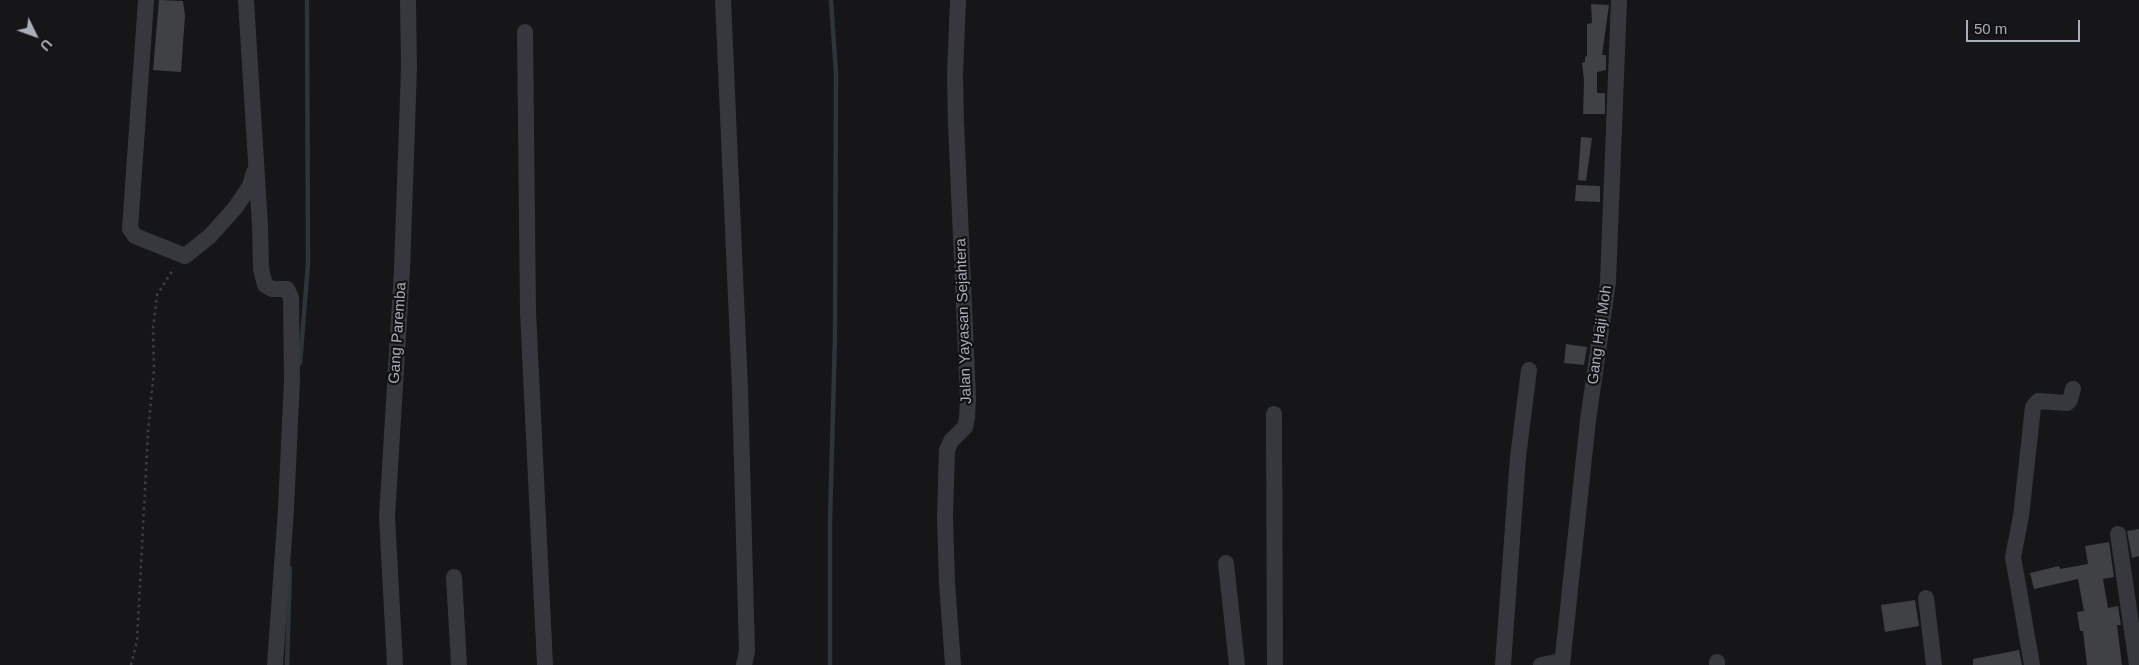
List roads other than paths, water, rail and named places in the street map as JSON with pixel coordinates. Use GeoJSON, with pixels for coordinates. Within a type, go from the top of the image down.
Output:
{"type":"FeatureCollection","features":[{"type":"Feature","properties":{"kind":"street"},"geometry":{"type":"LineString","coordinates":[[146,0],[130,230],[134,236],[185,256],[210,236],[235,208],[250,186],[255,168]]}},
{"type":"Feature","properties":{"kind":"street"},"geometry":{"type":"LineString","coordinates":[[246,0],[262,279],[265,285],[270,288],[285,288],[289,291],[292,308],[291,409],[275,665]]}},
{"type":"Feature","properties":{"kind":"street","name":"Gang Paremba"},"geometry":{"type":"LineString","coordinates":[[394,665],[387,517],[402,270],[408,68],[408,0]]}},
{"type":"Feature","properties":{"kind":"street"},"geometry":{"type":"LineString","coordinates":[[724,0],[740,416],[747,652],[744,665]]}},
{"type":"Feature","properties":{"kind":"street","name":"Jalan Yayasan Sejahtera"},"geometry":{"type":"LineString","coordinates":[[953,665],[947,583],[945,517],[947,450],[951,441],[965,427],[968,418],[956,123],[958,0]]}},
{"type":"Feature","properties":{"kind":"street","name":"Gang Haji Moh"},"geometry":{"type":"LineString","coordinates":[[1562,663],[1588,420],[1608,282],[1619,0]]}},
{"type":"Feature","properties":{"kind":"street"},"geometry":{"type":"LineString","coordinates":[[525,32],[528,312],[545,665]]}},
{"type":"Feature","properties":{"kind":"street"},"geometry":{"type":"LineString","coordinates":[[1503,665],[1518,457],[1529,370]]}},
{"type":"Feature","properties":{"kind":"street"},"geometry":{"type":"LineString","coordinates":[[2032,665],[2013,557],[2021,516],[2032,416],[2034,404],[2038,401],[2066,403],[2070,401],[2072,389]]}},
{"type":"Feature","properties":{"kind":"street"},"geometry":{"type":"LineString","coordinates":[[1274,414],[1275,665]]}},
{"type":"Feature","properties":{"kind":"street"},"geometry":{"type":"LineString","coordinates":[[2118,534],[2137,665]]}},
{"type":"Feature","properties":{"kind":"street"},"geometry":{"type":"LineString","coordinates":[[1226,563],[1237,665]]}},
{"type":"Feature","properties":{"kind":"street"},"geometry":{"type":"LineString","coordinates":[[454,577],[459,665]]}},
{"type":"Feature","properties":{"kind":"street"},"geometry":{"type":"LineString","coordinates":[[1926,598],[1934,665]]}},
{"type":"Feature","properties":{"kind":"street"},"geometry":{"type":"LineString","coordinates":[[1541,665],[1562,663]]}},
{"type":"Feature","properties":{"kind":"waterway"},"geometry":{"type":"LineString","coordinates":[[300,363],[308,264],[307,0]]}},
{"type":"Feature","properties":{"kind":"waterway"},"geometry":{"type":"LineString","coordinates":[[830,665],[830,522],[835,336],[836,73],[831,0]]}},
{"type":"Feature","properties":{"kind":"waterway"},"geometry":{"type":"LineString","coordinates":[[287,665],[290,568]]}}]}
